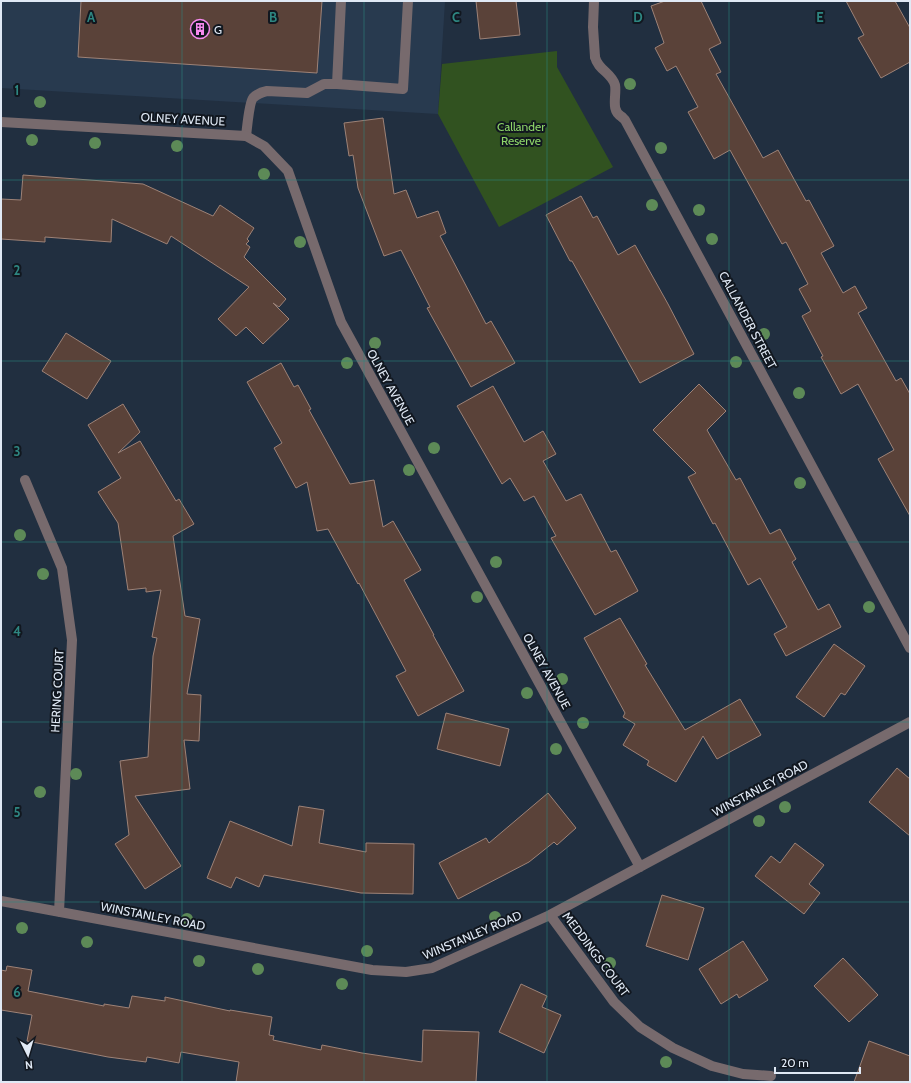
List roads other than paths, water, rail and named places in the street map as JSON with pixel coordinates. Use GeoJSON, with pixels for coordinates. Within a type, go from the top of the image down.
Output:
{"type":"FeatureCollection","features":[{"type":"Feature","properties":{"kind":"street"},"geometry":{"type":"LineString","coordinates":[[337,84],[341,1]]}},
{"type":"Feature","properties":{"kind":"street"},"geometry":{"type":"LineString","coordinates":[[246,136],[251,102],[254,97],[261,92],[307,93],[324,84],[403,89],[408,1]]}},
{"type":"Feature","properties":{"kind":"street","name":"CALLANDER STREET"},"geometry":{"type":"LineString","coordinates":[[594,1],[593,27],[595,57],[598,64],[610,76],[614,83],[615,107],[617,114],[626,120],[910,648]]}},
{"type":"Feature","properties":{"kind":"street","name":"OLNEY AVENUE"},"geometry":{"type":"LineString","coordinates":[[1,122],[246,136],[264,146],[288,170],[341,322],[640,867]]}},
{"type":"Feature","properties":{"kind":"street","name":"HERING COURT"},"geometry":{"type":"LineString","coordinates":[[25,480],[62,568],[72,640],[59,912]]}},
{"type":"Feature","properties":{"kind":"street","name":"WINSTANLEY ROAD"},"geometry":{"type":"LineString","coordinates":[[1,901],[372,970],[406,972],[432,968],[550,915],[910,722]]}},
{"type":"Feature","properties":{"kind":"street","name":"MEDDINGS COURT"},"geometry":{"type":"LineString","coordinates":[[550,915],[614,1002],[640,1027],[673,1048],[712,1066],[743,1074],[771,1076]]}},
{"type":"Feature","properties":{"kind":"place","name":"G"},"geometry":{"type":"Point","coordinates":[200,29]}},
{"type":"Feature","properties":{"kind":"park label","name":"Callander Reserve"},"geometry":{"type":"Point","coordinates":[521,133]}}]}
